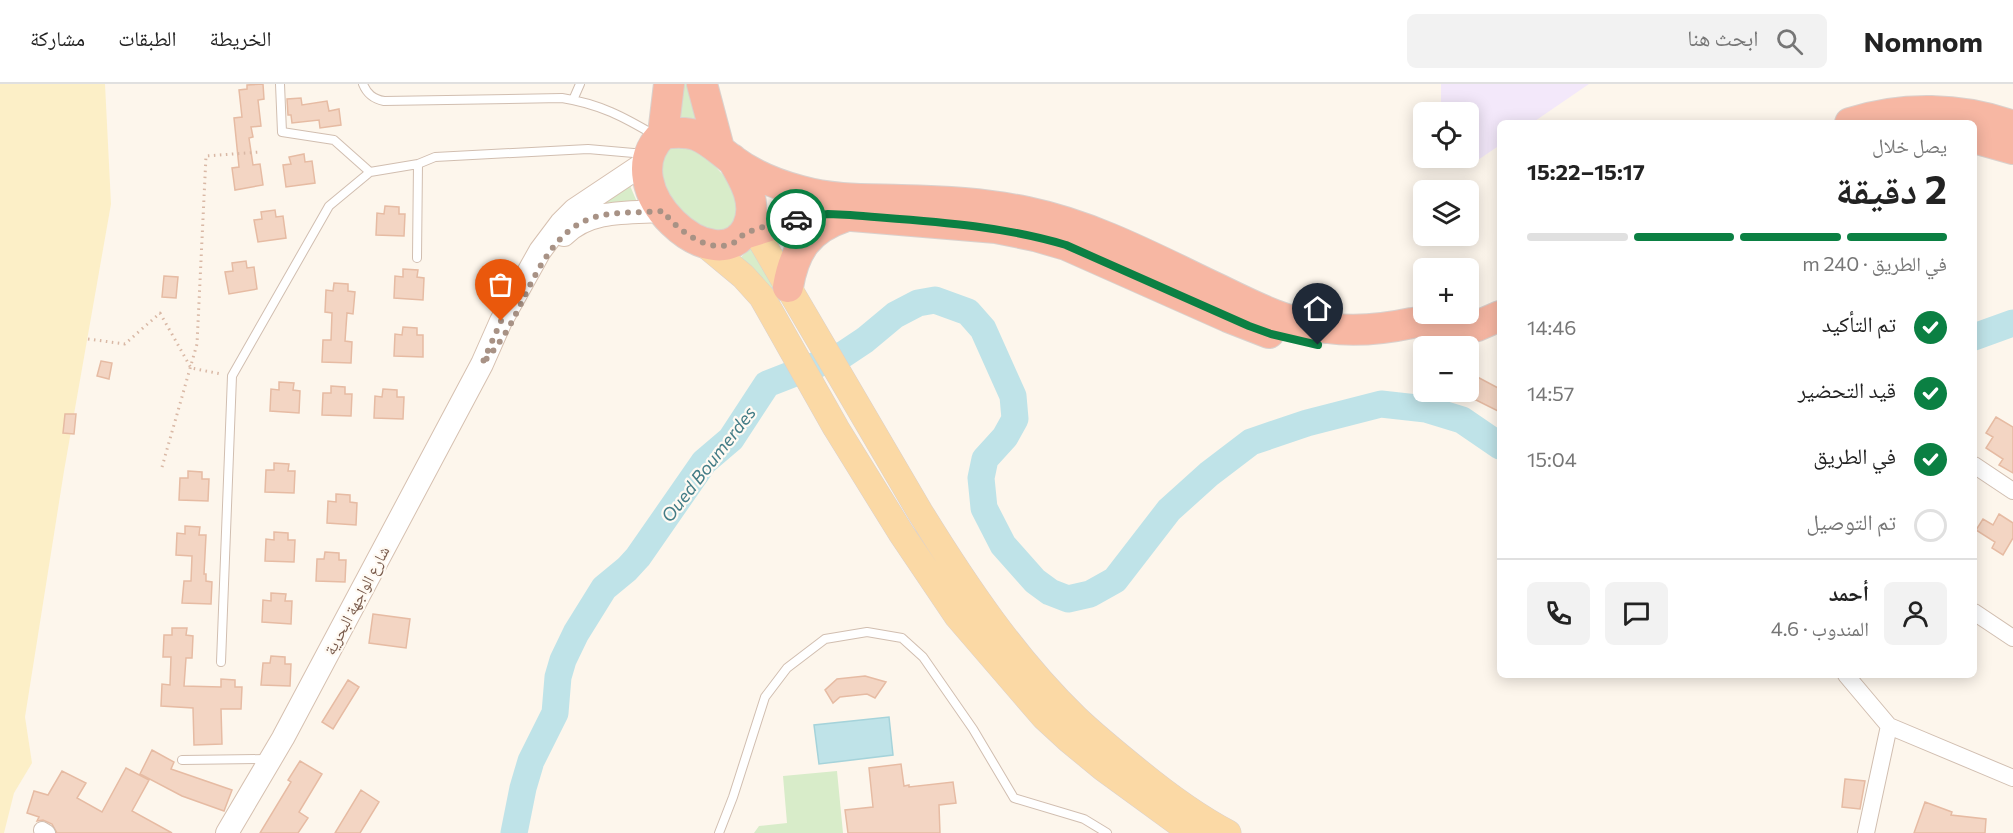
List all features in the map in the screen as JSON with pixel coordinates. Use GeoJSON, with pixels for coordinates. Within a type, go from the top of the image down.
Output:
{"type":"FeatureCollection","features":[{"type":"Feature","properties":{"kind":"highway"},"geometry":{"type":"LineString","coordinates":[[669,84],[654,147],[649,186],[663,211],[686,234],[702,242],[720,246],[736,242],[750,229],[805,217],[850,215],[996,228],[1066,245],[1164,290],[1260,330],[1333,348],[1365,350],[1403,346],[1477,326],[1497,317]]}},
{"type":"Feature","properties":{"kind":"highway"},"geometry":{"type":"LineString","coordinates":[[702,84],[725,154],[747,186],[750,199],[750,229]]}},
{"type":"Feature","properties":{"kind":"highway"},"geometry":{"type":"LineString","coordinates":[[1863,120],[1902,111],[1946,112],[1992,118],[2013,126]]}},
{"type":"Feature","properties":{"kind":"highway"},"geometry":{"type":"LineString","coordinates":[[654,147],[689,132],[779,184],[802,192],[830,197],[966,203],[1028,212],[1078,225],[1291,321],[1353,331],[1413,322]]}},
{"type":"Feature","properties":{"kind":"highway"},"geometry":{"type":"LineString","coordinates":[[1977,139],[2013,149]]}},
{"type":"Feature","properties":{"kind":"highway"},"geometry":{"type":"LineString","coordinates":[[795,299],[791,267],[800,248],[813,233],[830,221],[850,215]]}},
{"type":"Feature","properties":{"kind":"highway"},"geometry":{"type":"LineString","coordinates":[[1479,305],[1497,297]]}},
{"type":"Feature","properties":{"kind":"main road","name":"شارع الواجهة البحرية"},"geometry":{"type":"LineString","coordinates":[[227,833],[271,759],[540,251],[574,210],[654,147]]}},
{"type":"Feature","properties":{"kind":"main road","name":"شارع الواجهة البحرية"},"geometry":{"type":"LineString","coordinates":[[482,364],[495,350],[509,327],[549,253],[571,229],[599,216],[663,211]]}},
{"type":"Feature","properties":{"kind":"main road"},"geometry":{"type":"LineString","coordinates":[[750,229],[795,299],[949,559],[1007,641],[1052,693],[1104,743],[1163,791],[1212,825],[1228,833]]}},
{"type":"Feature","properties":{"kind":"main road"},"geometry":{"type":"LineString","coordinates":[[702,242],[762,297],[836,428],[957,616],[1044,717],[1102,768],[1192,833]]}},
{"type":"Feature","properties":{"kind":"street"},"geometry":{"type":"LineString","coordinates":[[1977,467],[2013,491]]}},
{"type":"Feature","properties":{"kind":"street"},"geometry":{"type":"LineString","coordinates":[[1977,614],[2013,638]]}},
{"type":"Feature","properties":{"kind":"street"},"geometry":{"type":"LineString","coordinates":[[1849,678],[1889,726],[2013,778]]}},
{"type":"Feature","properties":{"kind":"street"},"geometry":{"type":"LineString","coordinates":[[1866,833],[1889,726]]}},
{"type":"Feature","properties":{"kind":"lane"},"geometry":{"type":"LineString","coordinates":[[280,84],[282,132],[334,140],[370,172]]}},
{"type":"Feature","properties":{"kind":"lane"},"geometry":{"type":"LineString","coordinates":[[363,84],[373,98],[384,101],[562,98],[573,100],[619,114],[654,147]]}},
{"type":"Feature","properties":{"kind":"lane"},"geometry":{"type":"LineString","coordinates":[[573,100],[580,84]]}},
{"type":"Feature","properties":{"kind":"lane"},"geometry":{"type":"LineString","coordinates":[[221,662],[232,375],[329,206],[370,172],[418,164],[435,158],[654,147]]}},
{"type":"Feature","properties":{"kind":"lane"},"geometry":{"type":"LineString","coordinates":[[417,258],[418,164]]}},
{"type":"Feature","properties":{"kind":"lane"},"geometry":{"type":"LineString","coordinates":[[718,833],[733,796],[765,697],[787,668],[825,639],[867,632],[902,638],[923,657],[973,729],[1014,798],[1084,819],[1107,833]]}},
{"type":"Feature","properties":{"kind":"lane"},"geometry":{"type":"LineString","coordinates":[[183,760],[271,759]]}},
{"type":"Feature","properties":{"kind":"path"},"geometry":{"type":"LineString","coordinates":[[162,467],[197,344],[206,156],[260,152]]}},
{"type":"Feature","properties":{"kind":"path"},"geometry":{"type":"LineString","coordinates":[[87,339],[125,344],[160,313],[191,368]]}},
{"type":"Feature","properties":{"kind":"path"},"geometry":{"type":"LineString","coordinates":[[191,368],[232,375]]}},
{"type":"Feature","properties":{"kind":"shaded area"},"geometry":{"type":"Polygon","coordinates":[[[1441,84],[1589,84],[1536,120],[1497,120],[1497,147],[1479,159],[1479,102],[1441,102],[1441,84]]]}},
{"type":"Feature","properties":{"kind":"green space"},"geometry":{"type":"Polygon","coordinates":[[[683,84],[694,84],[703,121],[674,117],[683,84]]]}},
{"type":"Feature","properties":{"kind":"green space"},"geometry":{"type":"Polygon","coordinates":[[[673,143],[695,149],[726,178],[735,192],[738,220],[723,232],[705,231],[676,206],[660,180],[660,155],[673,143]]]}},
{"type":"Feature","properties":{"kind":"green space"},"geometry":{"type":"Polygon","coordinates":[[[628,181],[637,202],[598,208],[628,181]]]}},
{"type":"Feature","properties":{"kind":"green space"},"geometry":{"type":"Polygon","coordinates":[[[755,244],[782,307],[738,260],[755,244]]]}},
{"type":"Feature","properties":{"kind":"green space"},"geometry":{"type":"Polygon","coordinates":[[[837,771],[843,833],[754,833],[759,826],[787,823],[783,776],[837,771]]]}},
{"type":"Feature","properties":{"kind":"sand"},"geometry":{"type":"Polygon","coordinates":[[[0,84],[105,84],[111,204],[64,471],[25,717],[32,763],[14,793],[4,833],[0,833],[0,84]]]}},
{"type":"Feature","properties":{"kind":"water"},"geometry":{"type":"Polygon","coordinates":[[[889,717],[893,755],[819,764],[814,725],[889,717]]]}},
{"type":"Feature","properties":{"kind":"building"},"geometry":{"type":"Polygon","coordinates":[[[263,84],[264,99],[258,100],[261,126],[251,127],[253,137],[249,138],[253,165],[260,164],[263,185],[235,190],[232,168],[239,167],[234,118],[242,117],[239,90],[247,89],[247,85],[263,84]]]}},
{"type":"Feature","properties":{"kind":"building"},"geometry":{"type":"Polygon","coordinates":[[[301,98],[302,105],[327,101],[329,111],[339,109],[341,125],[320,128],[319,120],[292,123],[291,115],[288,115],[287,99],[301,98]]]}},
{"type":"Feature","properties":{"kind":"building"},"geometry":{"type":"Polygon","coordinates":[[[304,154],[305,162],[312,161],[315,183],[286,187],[283,165],[291,164],[289,157],[304,154]]]}},
{"type":"Feature","properties":{"kind":"building"},"geometry":{"type":"Polygon","coordinates":[[[385,206],[399,207],[399,214],[405,214],[404,236],[376,235],[377,213],[384,214],[385,206]]]}},
{"type":"Feature","properties":{"kind":"building"},"geometry":{"type":"Polygon","coordinates":[[[275,210],[276,217],[283,216],[286,238],[258,242],[254,220],[262,219],[261,212],[275,210]]]}},
{"type":"Feature","properties":{"kind":"building"},"geometry":{"type":"Polygon","coordinates":[[[246,261],[247,268],[254,267],[257,289],[229,294],[225,272],[233,271],[232,263],[246,261]]]}},
{"type":"Feature","properties":{"kind":"building"},"geometry":{"type":"Polygon","coordinates":[[[403,269],[418,270],[417,277],[424,278],[423,300],[394,298],[395,276],[403,277],[403,269]]]}},
{"type":"Feature","properties":{"kind":"building"},"geometry":{"type":"Polygon","coordinates":[[[164,276],[178,277],[176,298],[162,297],[164,276]]]}},
{"type":"Feature","properties":{"kind":"building"},"geometry":{"type":"Polygon","coordinates":[[[334,283],[348,284],[348,291],[355,292],[353,314],[347,313],[345,341],[352,342],[351,363],[322,362],[323,340],[331,340],[332,313],[325,312],[326,290],[333,291],[334,283]]]}},
{"type":"Feature","properties":{"kind":"building"},"geometry":{"type":"Polygon","coordinates":[[[403,327],[417,328],[417,335],[423,335],[423,357],[394,356],[395,334],[402,335],[403,327]]]}},
{"type":"Feature","properties":{"kind":"building"},"geometry":{"type":"Polygon","coordinates":[[[101,361],[112,363],[109,379],[97,376],[101,361]]]}},
{"type":"Feature","properties":{"kind":"building"},"geometry":{"type":"Polygon","coordinates":[[[1479,378],[1497,387],[1497,410],[1479,402],[1479,378]]]}},
{"type":"Feature","properties":{"kind":"building"},"geometry":{"type":"Polygon","coordinates":[[[279,382],[294,383],[293,390],[300,391],[299,413],[270,411],[271,389],[279,390],[279,382]]]}},
{"type":"Feature","properties":{"kind":"building"},"geometry":{"type":"Polygon","coordinates":[[[331,386],[345,387],[345,394],[352,394],[351,416],[322,415],[323,393],[331,393],[331,386]]]}},
{"type":"Feature","properties":{"kind":"building"},"geometry":{"type":"Polygon","coordinates":[[[383,389],[397,390],[397,397],[404,397],[403,419],[374,418],[375,396],[382,397],[383,389]]]}},
{"type":"Feature","properties":{"kind":"building"},"geometry":{"type":"Polygon","coordinates":[[[65,414],[76,414],[74,434],[63,433],[65,414]]]}},
{"type":"Feature","properties":{"kind":"building"},"geometry":{"type":"Polygon","coordinates":[[[1996,417],[2013,427],[2013,473],[1999,465],[2003,459],[1986,448],[1993,437],[1986,433],[1996,417]]]}},
{"type":"Feature","properties":{"kind":"building"},"geometry":{"type":"Polygon","coordinates":[[[274,463],[289,464],[288,471],[295,471],[294,493],[265,492],[266,470],[274,470],[274,463]]]}},
{"type":"Feature","properties":{"kind":"building"},"geometry":{"type":"Polygon","coordinates":[[[188,471],[202,472],[202,479],[209,479],[208,501],[179,500],[180,478],[188,478],[188,471]]]}},
{"type":"Feature","properties":{"kind":"building"},"geometry":{"type":"Polygon","coordinates":[[[336,494],[350,495],[350,502],[357,503],[356,525],[327,523],[328,501],[336,502],[336,494]]]}},
{"type":"Feature","properties":{"kind":"building"},"geometry":{"type":"Polygon","coordinates":[[[1999,514],[2013,523],[2013,538],[2003,555],[1992,548],[1995,542],[1977,531],[1983,519],[1993,525],[1999,514]]]}},
{"type":"Feature","properties":{"kind":"building"},"geometry":{"type":"Polygon","coordinates":[[[185,526],[200,527],[199,535],[206,535],[204,574],[206,574],[206,581],[212,582],[211,604],[182,603],[184,581],[191,581],[192,556],[176,555],[177,533],[185,534],[185,526]]]}},
{"type":"Feature","properties":{"kind":"building"},"geometry":{"type":"Polygon","coordinates":[[[274,532],[288,533],[288,540],[295,540],[294,562],[265,561],[266,539],[274,540],[274,532]]]}},
{"type":"Feature","properties":{"kind":"building"},"geometry":{"type":"Polygon","coordinates":[[[325,552],[339,553],[339,560],[346,560],[345,582],[316,581],[317,559],[324,559],[325,552]]]}},
{"type":"Feature","properties":{"kind":"building"},"geometry":{"type":"Polygon","coordinates":[[[271,593],[286,594],[285,601],[292,601],[291,624],[262,622],[263,600],[271,601],[271,593]]]}},
{"type":"Feature","properties":{"kind":"building"},"geometry":{"type":"Polygon","coordinates":[[[373,614],[410,619],[406,648],[369,643],[373,614]]]}},
{"type":"Feature","properties":{"kind":"building"},"geometry":{"type":"Polygon","coordinates":[[[172,628],[187,628],[186,635],[193,636],[192,658],[186,658],[184,686],[221,687],[221,679],[235,680],[235,687],[242,687],[241,709],[221,709],[222,744],[194,745],[193,708],[161,706],[162,684],[170,685],[171,657],[163,657],[164,635],[172,635],[172,628]]]}},
{"type":"Feature","properties":{"kind":"building"},"geometry":{"type":"Polygon","coordinates":[[[271,656],[285,657],[285,664],[291,664],[290,686],[261,685],[263,663],[270,663],[271,656]]]}},
{"type":"Feature","properties":{"kind":"building"},"geometry":{"type":"Polygon","coordinates":[[[865,676],[886,682],[875,698],[867,694],[840,697],[833,703],[825,690],[837,679],[865,676]]]}},
{"type":"Feature","properties":{"kind":"building"},"geometry":{"type":"Polygon","coordinates":[[[348,680],[359,687],[333,729],[322,722],[348,680]]]}},
{"type":"Feature","properties":{"kind":"building"},"geometry":{"type":"Polygon","coordinates":[[[152,750],[174,762],[171,769],[232,790],[224,811],[182,796],[140,774],[152,750]]]}},
{"type":"Feature","properties":{"kind":"building"},"geometry":{"type":"Polygon","coordinates":[[[300,761],[322,774],[299,812],[308,818],[298,833],[260,833],[291,782],[288,780],[300,761]]]}},
{"type":"Feature","properties":{"kind":"building"},"geometry":{"type":"Polygon","coordinates":[[[901,764],[904,786],[953,782],[956,803],[939,805],[940,833],[848,833],[845,810],[873,807],[869,768],[901,764]]]}},
{"type":"Feature","properties":{"kind":"building"},"geometry":{"type":"Polygon","coordinates":[[[126,768],[149,780],[132,811],[172,833],[57,833],[52,824],[43,820],[37,821],[39,817],[27,813],[34,791],[48,795],[62,771],[86,783],[77,798],[102,812],[126,768]]]}},
{"type":"Feature","properties":{"kind":"building"},"geometry":{"type":"Polygon","coordinates":[[[1845,779],[1865,781],[1860,809],[1842,807],[1845,779]]]}},
{"type":"Feature","properties":{"kind":"building"},"geometry":{"type":"Polygon","coordinates":[[[361,790],[379,802],[360,833],[335,833],[361,790]]]}},
{"type":"Feature","properties":{"kind":"building"},"geometry":{"type":"Polygon","coordinates":[[[1925,802],[1952,812],[1951,815],[1986,819],[1985,833],[1914,833],[1925,802]]]}},
{"type":"Feature","properties":{"kind":"waterway","name":"Oued Boumerdes"},"geometry":{"type":"LineString","coordinates":[[514,833],[531,761],[555,713],[558,677],[563,660],[576,633],[604,588],[638,557],[704,462],[731,439],[767,384],[844,354],[895,315],[918,303],[935,300],[968,312],[983,329],[1013,396],[1015,419],[1005,437],[985,459],[981,478],[984,508],[1003,545],[1035,581],[1050,592],[1068,599],[1090,594],[1115,580],[1169,510],[1209,474],[1251,442],[1307,423],[1381,404],[1426,409],[1462,420],[1497,444]]}},
{"type":"Feature","properties":{"kind":"waterway","name":"Oued Boumerdes"},"geometry":{"type":"LineString","coordinates":[[1977,336],[2013,323]]}},
{"type":"Feature","properties":{"kind":"way so far"},"geometry":{"type":"LineString","coordinates":[[501,321],[482,364],[503,337],[549,253],[571,229],[590,219],[615,214],[663,211],[686,234],[702,242],[720,246],[736,242],[744,234],[796,219]]}},
{"type":"Feature","properties":{"kind":"route"},"geometry":{"type":"LineString","coordinates":[[796,219],[828,214],[850,215],[996,228],[1035,236],[1066,245],[1249,326],[1271,334],[1318,345]]}}]}
